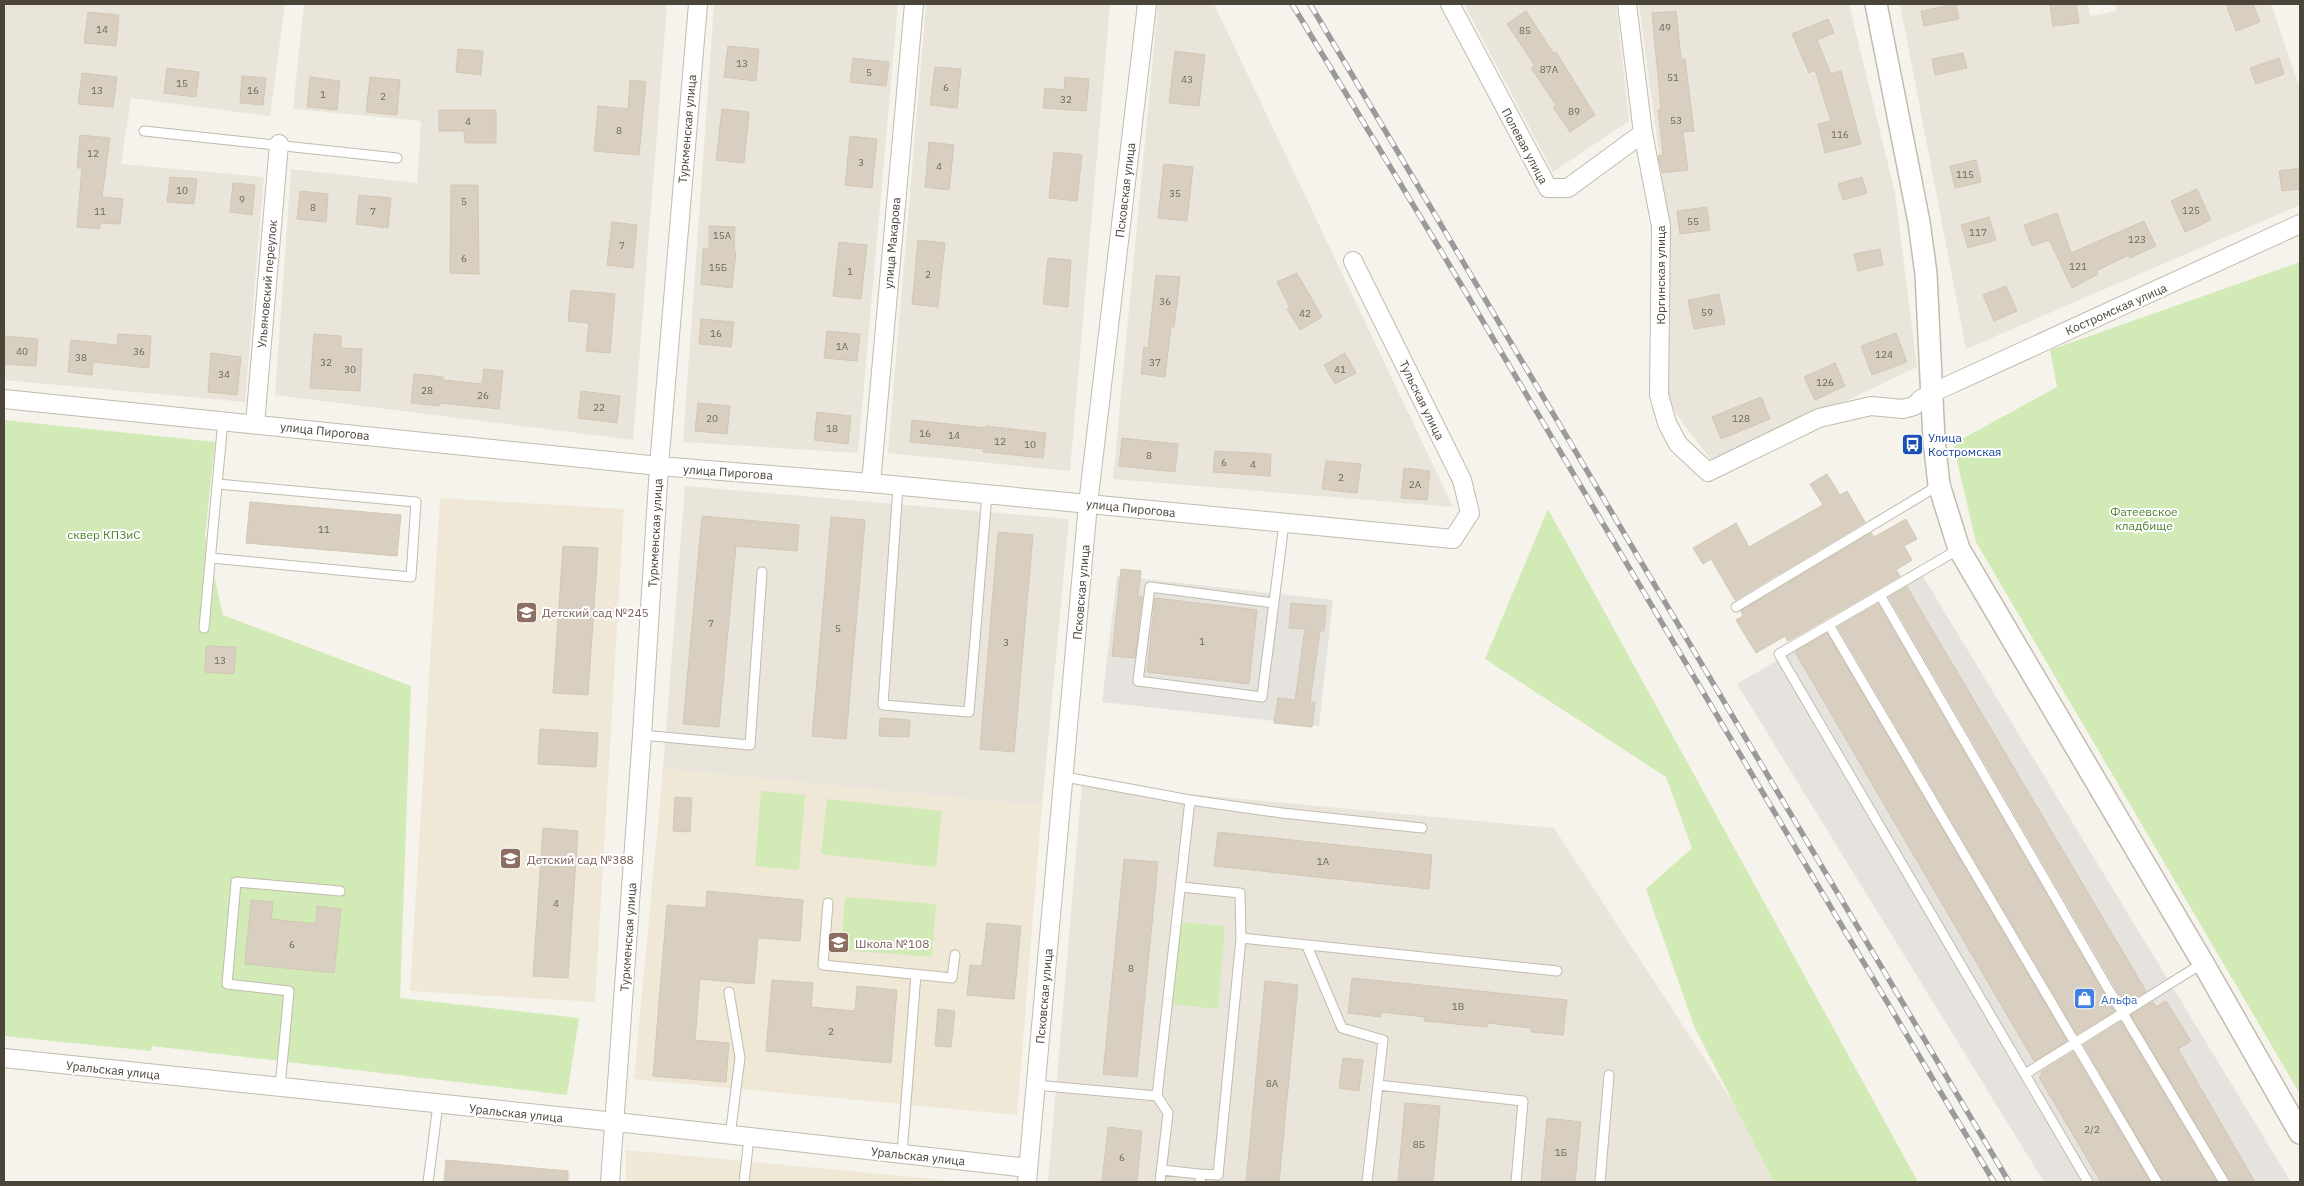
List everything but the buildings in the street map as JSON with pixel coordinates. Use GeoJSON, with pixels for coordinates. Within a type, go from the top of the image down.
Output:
{"type":"FeatureCollection","features":[{"type":"Feature","properties":{"kind":"street","name":"Туркменская улица"},"geometry":{"type":"LineString","coordinates":[[610,1182],[616,1122],[659,466],[698,4]]}},
{"type":"Feature","properties":{"kind":"street","name":"улица Макарова"},"geometry":{"type":"LineString","coordinates":[[871,483],[914,4]]}},
{"type":"Feature","properties":{"kind":"street","name":"Псковская улица"},"geometry":{"type":"LineString","coordinates":[[1027,1175],[1065,777],[1088,504],[1147,4]]}},
{"type":"Feature","properties":{"kind":"street","name":"Полевая улица"},"geometry":{"type":"LineString","coordinates":[[1450,4],[1548,188],[1568,188],[1643,133]]}},
{"type":"Feature","properties":{"kind":"street","name":"Юргинская улица"},"geometry":{"type":"LineString","coordinates":[[1627,4],[1643,133],[1661,226],[1659,395],[1667,423],[1678,444],[1708,472]]}},
{"type":"Feature","properties":{"kind":"street"},"geometry":{"type":"LineString","coordinates":[[1876,4],[1921,239],[1928,310],[1934,440],[1939,485],[1959,549],[2203,963],[2300,1133]]}},
{"type":"Feature","properties":{"kind":"street","name":"Ульяновский переулок"},"geometry":{"type":"LineString","coordinates":[[255,424],[279,144]]}},
{"type":"Feature","properties":{"kind":"street","name":"Костромская улица"},"geometry":{"type":"LineString","coordinates":[[1708,472],[1819,418],[1871,406],[1903,409],[1914,406],[1921,398],[2300,224]]}},
{"type":"Feature","properties":{"kind":"street","name":"Тульская улица"},"geometry":{"type":"LineString","coordinates":[[1353,260],[1462,480],[1470,513],[1453,539]]}},
{"type":"Feature","properties":{"kind":"street","name":"улица Пирогова"},"geometry":{"type":"LineString","coordinates":[[4,399],[659,466],[871,483],[1453,539]]}},
{"type":"Feature","properties":{"kind":"street","name":"Уральская улица"},"geometry":{"type":"LineString","coordinates":[[4,1058],[902,1154],[1027,1175]]}},
{"type":"Feature","properties":{"kind":"lane"},"geometry":{"type":"LineString","coordinates":[[144,131],[398,158]]}},
{"type":"Feature","properties":{"kind":"lane"},"geometry":{"type":"LineString","coordinates":[[204,628],[223,420]]}},
{"type":"Feature","properties":{"kind":"lane"},"geometry":{"type":"LineString","coordinates":[[211,558],[411,576],[416,502],[218,484]]}},
{"type":"Feature","properties":{"kind":"lane"},"geometry":{"type":"LineString","coordinates":[[1736,607],[1939,485]]}},
{"type":"Feature","properties":{"kind":"lane"},"geometry":{"type":"LineString","coordinates":[[898,486],[883,705],[970,712],[987,494]]}},
{"type":"Feature","properties":{"kind":"lane"},"geometry":{"type":"LineString","coordinates":[[1274,603],[1150,588],[1138,681],[1262,697],[1274,603],[1284,523]]}},
{"type":"Feature","properties":{"kind":"lane"},"geometry":{"type":"LineString","coordinates":[[1959,549],[1779,654],[2088,1182]]}},
{"type":"Feature","properties":{"kind":"lane"},"geometry":{"type":"LineString","coordinates":[[642,736],[750,745],[762,572]]}},
{"type":"Feature","properties":{"kind":"lane"},"geometry":{"type":"LineString","coordinates":[[1880,595],[2103,987],[2124,1013],[2224,1182]]}},
{"type":"Feature","properties":{"kind":"lane"},"geometry":{"type":"LineString","coordinates":[[1829,624],[2157,1182]]}},
{"type":"Feature","properties":{"kind":"lane"},"geometry":{"type":"LineString","coordinates":[[1065,777],[1190,800],[1282,813],[1422,828]]}},
{"type":"Feature","properties":{"kind":"lane"},"geometry":{"type":"LineString","coordinates":[[1160,1182],[1168,1113],[1157,1096],[1190,800]]}},
{"type":"Feature","properties":{"kind":"lane"},"geometry":{"type":"LineString","coordinates":[[280,1088],[289,991],[226,984],[236,882],[340,891]]}},
{"type":"Feature","properties":{"kind":"lane"},"geometry":{"type":"LineString","coordinates":[[1162,1170],[1200,1178],[1218,1175],[1241,938],[1240,893],[1181,887]]}},
{"type":"Feature","properties":{"kind":"lane"},"geometry":{"type":"LineString","coordinates":[[828,903],[824,965],[952,978],[955,955]]}},
{"type":"Feature","properties":{"kind":"lane"},"geometry":{"type":"LineString","coordinates":[[1241,938],[1557,971]]}},
{"type":"Feature","properties":{"kind":"lane"},"geometry":{"type":"LineString","coordinates":[[1307,946],[1342,1028],[1383,1040],[1367,1182]]}},
{"type":"Feature","properties":{"kind":"lane"},"geometry":{"type":"LineString","coordinates":[[2025,1074],[2203,963]]}},
{"type":"Feature","properties":{"kind":"lane"},"geometry":{"type":"LineString","coordinates":[[902,1154],[916,974]]}},
{"type":"Feature","properties":{"kind":"lane"},"geometry":{"type":"LineString","coordinates":[[729,992],[740,1058],[730,1136]]}},
{"type":"Feature","properties":{"kind":"lane"},"geometry":{"type":"LineString","coordinates":[[1600,1182],[1609,1075]]}},
{"type":"Feature","properties":{"kind":"lane"},"geometry":{"type":"LineString","coordinates":[[1378,1085],[1523,1101],[1516,1182]]}},
{"type":"Feature","properties":{"kind":"lane"},"geometry":{"type":"LineString","coordinates":[[1035,1086],[1157,1096]]}},
{"type":"Feature","properties":{"kind":"lane"},"geometry":{"type":"LineString","coordinates":[[428,1182],[438,1104]]}},
{"type":"Feature","properties":{"kind":"lane"},"geometry":{"type":"LineString","coordinates":[[744,1182],[749,1138]]}},
{"type":"Feature","properties":{"kind":"shaded area"},"geometry":{"type":"Polygon","coordinates":[[[4,4],[285,4],[270,116],[131,98],[121,164],[264,177],[245,402],[4,380],[4,4]]]}},
{"type":"Feature","properties":{"kind":"shaded area"},"geometry":{"type":"Polygon","coordinates":[[[304,4],[667,4],[633,440],[275,395],[291,169],[417,183],[421,121],[293,109],[304,4]]]}},
{"type":"Feature","properties":{"kind":"shaded area"},"geometry":{"type":"Polygon","coordinates":[[[714,4],[898,4],[858,453],[683,442],[714,4]]]}},
{"type":"Feature","properties":{"kind":"shaded area"},"geometry":{"type":"Polygon","coordinates":[[[926,4],[1110,4],[1070,471],[888,453],[926,4]]]}},
{"type":"Feature","properties":{"kind":"shaded area"},"geometry":{"type":"Polygon","coordinates":[[[1158,4],[1214,4],[1453,507],[1113,479],[1158,4]]]}},
{"type":"Feature","properties":{"kind":"shaded area"},"geometry":{"type":"Polygon","coordinates":[[[1464,4],[1616,4],[1629,121],[1553,172],[1464,4]]]}},
{"type":"Feature","properties":{"kind":"shaded area"},"geometry":{"type":"Polygon","coordinates":[[[1639,4],[1849,4],[1895,193],[1917,367],[1714,464],[1667,402],[1669,230],[1639,4]]]}},
{"type":"Feature","properties":{"kind":"shaded area"},"geometry":{"type":"Polygon","coordinates":[[[1900,4],[2088,4],[2090,16],[2116,11],[2115,4],[2271,4],[2300,89],[2300,205],[1966,349],[1900,4]]]}},
{"type":"Feature","properties":{"kind":"shaded area"},"geometry":{"type":"Polygon","coordinates":[[[685,486],[1069,519],[1042,806],[663,769],[685,486]]]}},
{"type":"Feature","properties":{"kind":"shaded area"},"geometry":{"type":"Polygon","coordinates":[[[440,498],[624,509],[595,1002],[410,991],[440,498]]]}},
{"type":"Feature","properties":{"kind":"shaded area"},"geometry":{"type":"Polygon","coordinates":[[[1922,575],[2291,1182],[2044,1182],[1737,684],[1922,575]]]}},
{"type":"Feature","properties":{"kind":"shaded area"},"geometry":{"type":"Polygon","coordinates":[[[1117,576],[1333,600],[1319,726],[1102,702],[1117,576]]]}},
{"type":"Feature","properties":{"kind":"shaded area","name":"Школа №108"},"geometry":{"type":"Polygon","coordinates":[[[663,769],[1042,806],[1017,1115],[634,1079],[663,769]]]}},
{"type":"Feature","properties":{"kind":"shaded area"},"geometry":{"type":"Polygon","coordinates":[[[1082,784],[1554,828],[1785,1182],[1048,1182],[1082,784]]]}},
{"type":"Feature","properties":{"kind":"shaded area"},"geometry":{"type":"Polygon","coordinates":[[[626,1150],[965,1182],[626,1182],[626,1150]]]}},
{"type":"Feature","properties":{"kind":"green space","name":"Фатеевское кладбище"},"geometry":{"type":"Polygon","coordinates":[[[2300,262],[2300,1094],[1976,542],[1953,444],[2057,387],[2050,350],[2300,262]]]}},
{"type":"Feature","properties":{"kind":"green space","name":"сквер КПЗиС"},"geometry":{"type":"Polygon","coordinates":[[[4,420],[215,442],[205,536],[223,615],[411,686],[400,998],[579,1018],[567,1095],[152,1046],[151,1051],[4,1036],[4,420]]]}},
{"type":"Feature","properties":{"kind":"green space"},"geometry":{"type":"Polygon","coordinates":[[[1548,509],[1918,1182],[1774,1182],[1694,1026],[1646,889],[1692,848],[1666,777],[1485,659],[1548,509]]]}},
{"type":"Feature","properties":{"kind":"green space"},"geometry":{"type":"Polygon","coordinates":[[[761,791],[805,795],[799,870],[755,866],[761,791]]]}},
{"type":"Feature","properties":{"kind":"green space"},"geometry":{"type":"Polygon","coordinates":[[[827,799],[942,811],[936,867],[821,854],[827,799]]]}},
{"type":"Feature","properties":{"kind":"green space"},"geometry":{"type":"Polygon","coordinates":[[[845,897],[936,904],[932,957],[841,950],[845,897]]]}},
{"type":"Feature","properties":{"kind":"green space"},"geometry":{"type":"Polygon","coordinates":[[[1178,922],[1225,926],[1218,1009],[1171,1004],[1178,922]]]}},
{"type":"Feature","properties":{"kind":"railway"},"geometry":{"type":"LineString","coordinates":[[1292,4],[1453,271],[1994,1182]]}},
{"type":"Feature","properties":{"kind":"railway"},"geometry":{"type":"LineString","coordinates":[[1310,4],[2009,1182]]}},
{"type":"Feature","properties":{"kind":"place","name":"Улица Костромская"},"geometry":{"type":"Point","coordinates":[1912,444]}},
{"type":"Feature","properties":{"kind":"place","name":"Детский сад №245"},"geometry":{"type":"Point","coordinates":[526,612]}},
{"type":"Feature","properties":{"kind":"place","name":"Детский сад №388"},"geometry":{"type":"Point","coordinates":[511,859]}},
{"type":"Feature","properties":{"kind":"place","name":"Школа №108"},"geometry":{"type":"Point","coordinates":[839,943]}},
{"type":"Feature","properties":{"kind":"place","name":"Альфа"},"geometry":{"type":"Point","coordinates":[2085,999]}}]}
